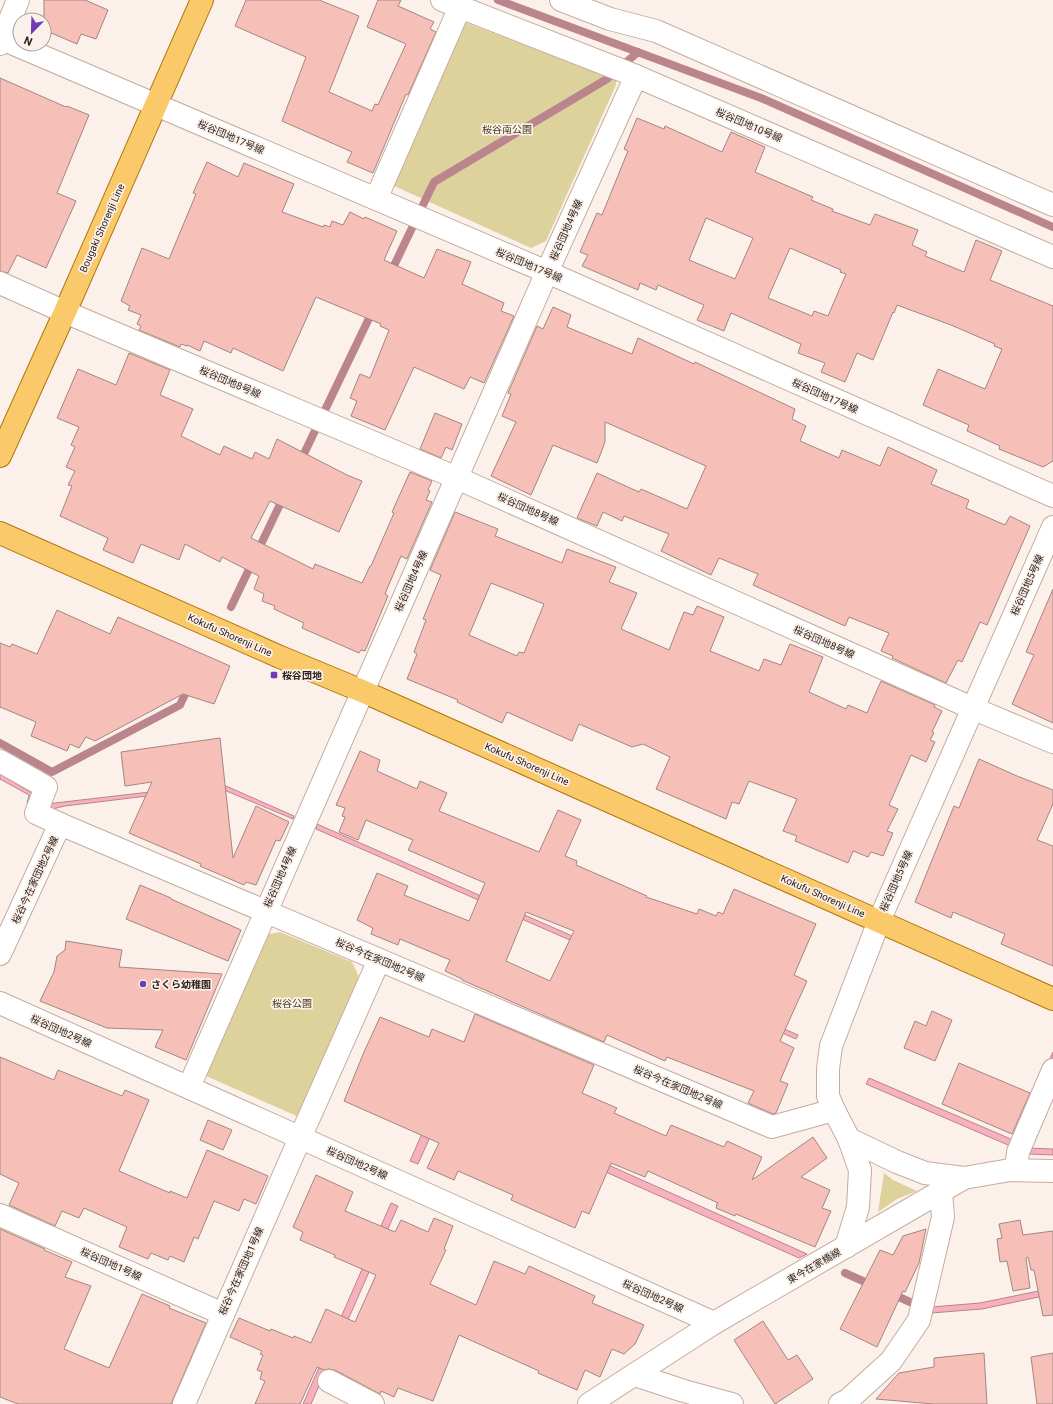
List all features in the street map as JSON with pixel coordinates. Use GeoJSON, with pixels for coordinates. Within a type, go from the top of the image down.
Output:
{"type":"FeatureCollection","features":[{"type":"Feature","properties":{"kind":"main road","name":"Bougaki Shorenji Line"},"geometry":{"type":"LineString","coordinates":[[0,456],[202,0]]}},
{"type":"Feature","properties":{"kind":"main road","name":"Kokufu Shorenji Line"},"geometry":{"type":"LineString","coordinates":[[0,533],[280,657],[362,691],[1053,999]]}},
{"type":"Feature","properties":{"kind":"street"},"geometry":{"type":"LineString","coordinates":[[1,41],[18,0]]}},
{"type":"Feature","properties":{"kind":"street"},"geometry":{"type":"LineString","coordinates":[[561,0],[610,19],[656,31],[1053,206]]}},
{"type":"Feature","properties":{"kind":"street"},"geometry":{"type":"LineString","coordinates":[[376,199],[451,3]]}},
{"type":"Feature","properties":{"kind":"street","name":"桜谷団地10号線"},"geometry":{"type":"LineString","coordinates":[[451,3],[636,76],[1053,257]]}},
{"type":"Feature","properties":{"kind":"street","name":"桜谷団地17号線"},"geometry":{"type":"LineString","coordinates":[[1,41],[156,104],[547,272],[1053,496]]}},
{"type":"Feature","properties":{"kind":"street","name":"桜谷団地4号線"},"geometry":{"type":"LineString","coordinates":[[189,1087],[547,272],[636,76]]}},
{"type":"Feature","properties":{"kind":"street","name":"桜谷団地8号線"},"geometry":{"type":"LineString","coordinates":[[0,283],[457,478],[972,708],[1053,742]]}},
{"type":"Feature","properties":{"kind":"street","name":"桜谷団地5号線"},"geometry":{"type":"LineString","coordinates":[[846,1247],[858,1207],[860,1170],[849,1139],[828,1096],[828,1069],[831,1046],[879,921],[1053,527]]}},
{"type":"Feature","properties":{"kind":"street"},"geometry":{"type":"LineString","coordinates":[[0,761],[46,787],[36,813],[60,824]]}},
{"type":"Feature","properties":{"kind":"street","name":"桜谷今在家団地2号線"},"geometry":{"type":"LineString","coordinates":[[0,954],[60,824],[772,1127],[834,1110]]}},
{"type":"Feature","properties":{"kind":"street","name":"桜谷今在家団地1号線"},"geometry":{"type":"LineString","coordinates":[[184,1404],[222,1314],[379,960]]}},
{"type":"Feature","properties":{"kind":"street","name":"桜谷団地2号線"},"geometry":{"type":"LineString","coordinates":[[0,1003],[714,1323]]}},
{"type":"Feature","properties":{"kind":"street"},"geometry":{"type":"LineString","coordinates":[[1016,1170],[1018,1152],[1053,1070]]}},
{"type":"Feature","properties":{"kind":"street"},"geometry":{"type":"LineString","coordinates":[[849,1139],[897,1162],[925,1173],[964,1178]]}},
{"type":"Feature","properties":{"kind":"street","name":"東今在家橋線"},"geometry":{"type":"LineString","coordinates":[[589,1404],[714,1323],[964,1178],[1010,1170],[1053,1170]]}},
{"type":"Feature","properties":{"kind":"street"},"geometry":{"type":"LineString","coordinates":[[840,1404],[848,1400],[891,1360],[919,1320],[943,1217],[941,1192]]}},
{"type":"Feature","properties":{"kind":"street","name":"桜谷団地1号線"},"geometry":{"type":"LineString","coordinates":[[0,1215],[222,1314]]}},
{"type":"Feature","properties":{"kind":"street"},"geometry":{"type":"LineString","coordinates":[[634,1375],[732,1404]]}},
{"type":"Feature","properties":{"kind":"street"},"geometry":{"type":"LineString","coordinates":[[329,1381],[373,1404]]}},
{"type":"Feature","properties":{"kind":"green space","name":"桜谷南公園"},"geometry":{"type":"Polygon","coordinates":[[[464,22],[616,80],[616,85],[546,241],[531,248],[392,185],[464,22]]]}},
{"type":"Feature","properties":{"kind":"green space","name":"桜谷公園"},"geometry":{"type":"Polygon","coordinates":[[[280,932],[352,962],[359,977],[299,1117],[206,1076],[264,935],[280,932]]]}},
{"type":"Feature","properties":{"kind":"green space"},"geometry":{"type":"Polygon","coordinates":[[[884,1173],[893,1180],[917,1191],[897,1199],[878,1212],[884,1173]]]}},
{"type":"Feature","properties":{"kind":"shaded area"},"geometry":{"type":"Polygon","coordinates":[[[0,774],[37,796],[43,806],[55,803],[141,793],[226,786],[294,816],[293,819],[224,790],[139,797],[65,806],[44,811],[27,803],[29,795],[0,779],[0,774]]]}},
{"type":"Feature","properties":{"kind":"shaded area"},"geometry":{"type":"Polygon","coordinates":[[[317,824],[798,1035],[796,1039],[316,829],[317,824]]]}},
{"type":"Feature","properties":{"kind":"shaded area"},"geometry":{"type":"Polygon","coordinates":[[[1053,1052],[1053,1064],[1015,1148],[866,1084],[869,1078],[1013,1140],[1053,1052]]]}},
{"type":"Feature","properties":{"kind":"shaded area"},"geometry":{"type":"Polygon","coordinates":[[[441,1090],[807,1254],[799,1258],[446,1101],[418,1164],[410,1161],[441,1090]]]}},
{"type":"Feature","properties":{"kind":"shaded area"},"geometry":{"type":"Polygon","coordinates":[[[1028,1148],[1053,1149],[1053,1155],[1029,1154],[1028,1148]]]}},
{"type":"Feature","properties":{"kind":"shaded area"},"geometry":{"type":"Polygon","coordinates":[[[391,1203],[398,1206],[311,1404],[303,1404],[391,1203]]]}},
{"type":"Feature","properties":{"kind":"shaded area"},"geometry":{"type":"Polygon","coordinates":[[[1053,1288],[1053,1294],[982,1309],[931,1313],[932,1307],[980,1303],[1053,1288]]]}},
{"type":"Feature","properties":{"kind":"building"},"geometry":{"type":"Polygon","coordinates":[[[44,0],[85,0],[108,10],[96,39],[81,34],[77,44],[52,33],[52,12],[44,12],[44,0]]]}},
{"type":"Feature","properties":{"kind":"building"},"geometry":{"type":"Polygon","coordinates":[[[246,0],[319,0],[359,16],[329,92],[372,111],[375,104],[378,105],[406,44],[367,27],[378,0],[401,0],[398,6],[434,22],[430,29],[436,32],[408,95],[406,94],[373,173],[347,162],[352,152],[282,121],[306,57],[235,26],[246,0]]]}},
{"type":"Feature","properties":{"kind":"building"},"geometry":{"type":"Polygon","coordinates":[[[0,78],[66,107],[67,106],[89,115],[57,193],[76,201],[46,268],[17,255],[8,273],[0,271],[0,78]]]}},
{"type":"Feature","properties":{"kind":"building"},"geometry":{"type":"Polygon","coordinates":[[[637,118],[664,129],[665,126],[722,152],[731,132],[765,147],[755,172],[813,197],[811,200],[833,209],[832,211],[870,225],[875,214],[918,230],[912,245],[927,252],[925,256],[964,272],[976,240],[1002,251],[990,280],[1053,306],[1053,461],[1043,467],[999,449],[1000,446],[967,431],[969,425],[923,405],[938,369],[985,389],[1002,349],[994,346],[995,344],[951,325],[897,305],[873,360],[857,353],[845,382],[821,372],[825,363],[798,353],[801,344],[731,313],[724,331],[697,320],[704,305],[658,285],[656,290],[640,283],[638,290],[582,266],[588,255],[580,252],[597,213],[602,215],[628,151],[624,149],[637,118]],[[706,218],[689,260],[735,279],[753,238],[706,218]],[[790,248],[768,298],[812,316],[814,311],[828,316],[846,274],[840,272],[841,270],[790,248]]]}},
{"type":"Feature","properties":{"kind":"building"},"geometry":{"type":"Polygon","coordinates":[[[207,162],[238,177],[244,163],[294,184],[282,212],[323,227],[324,225],[330,227],[332,221],[343,225],[350,212],[364,219],[365,217],[397,231],[384,260],[424,278],[437,249],[471,262],[462,284],[504,303],[501,311],[514,316],[484,383],[470,377],[464,389],[414,367],[385,430],[351,416],[357,401],[350,398],[360,374],[370,378],[389,330],[380,326],[381,324],[316,297],[283,371],[233,348],[231,353],[204,341],[200,351],[187,345],[181,344],[180,347],[139,330],[141,326],[137,324],[141,315],[128,310],[130,306],[121,301],[142,248],[169,259],[196,194],[193,193],[207,162]]]}},
{"type":"Feature","properties":{"kind":"building"},"geometry":{"type":"Polygon","coordinates":[[[553,307],[571,315],[567,327],[632,354],[638,338],[694,364],[695,362],[795,409],[792,419],[806,426],[800,441],[839,458],[842,450],[880,466],[888,447],[937,470],[931,484],[969,500],[966,508],[1005,525],[1010,516],[1030,526],[987,625],[980,622],[962,662],[958,660],[946,683],[892,658],[893,656],[881,651],[889,633],[849,617],[845,626],[753,585],[758,574],[719,558],[711,575],[661,551],[669,534],[624,516],[622,521],[603,512],[597,526],[577,518],[597,473],[639,492],[641,489],[687,509],[706,466],[605,422],[605,442],[597,463],[553,445],[531,495],[491,476],[516,422],[502,416],[511,394],[508,393],[537,326],[543,329],[553,307]]]}},
{"type":"Feature","properties":{"kind":"building"},"geometry":{"type":"Polygon","coordinates":[[[129,353],[170,370],[160,395],[193,409],[181,436],[220,455],[224,446],[252,459],[255,452],[269,459],[277,439],[347,475],[362,481],[339,532],[270,501],[251,538],[313,569],[315,564],[362,583],[394,513],[392,512],[410,472],[432,481],[426,500],[432,502],[407,559],[401,556],[385,594],[388,596],[365,651],[361,650],[359,653],[302,628],[304,623],[274,609],[275,606],[262,601],[264,594],[254,589],[259,576],[222,557],[220,562],[185,544],[179,560],[141,544],[133,563],[103,550],[108,538],[60,516],[72,486],[68,485],[75,471],[66,467],[75,447],[71,445],[79,427],[57,418],[78,369],[116,385],[129,353]]]}},
{"type":"Feature","properties":{"kind":"building"},"geometry":{"type":"Polygon","coordinates":[[[435,413],[462,424],[452,450],[446,447],[441,458],[420,449],[435,413]]]}},
{"type":"Feature","properties":{"kind":"building"},"geometry":{"type":"Polygon","coordinates":[[[455,512],[498,529],[495,536],[562,563],[567,549],[616,567],[609,582],[637,593],[621,629],[669,650],[684,612],[693,615],[697,606],[724,617],[710,651],[759,671],[764,659],[781,665],[790,644],[823,657],[809,692],[846,709],[848,705],[867,713],[881,681],[935,705],[934,707],[942,711],[932,732],[934,733],[930,740],[935,742],[926,762],[911,755],[889,805],[898,809],[887,831],[893,833],[883,856],[871,852],[868,857],[853,851],[848,863],[795,841],[797,836],[783,831],[797,799],[749,781],[739,804],[732,802],[726,819],[656,789],[670,757],[643,744],[632,747],[579,724],[572,741],[507,712],[502,723],[457,702],[458,700],[407,679],[417,654],[414,652],[426,620],[423,619],[441,575],[430,570],[455,512]],[[491,583],[469,635],[517,656],[519,652],[524,653],[544,604],[491,583]]]}},
{"type":"Feature","properties":{"kind":"building"},"geometry":{"type":"Polygon","coordinates":[[[1053,589],[1053,723],[1012,704],[1034,655],[1026,652],[1053,589]]]}},
{"type":"Feature","properties":{"kind":"building"},"geometry":{"type":"Polygon","coordinates":[[[57,610],[110,634],[118,617],[230,666],[214,704],[183,694],[95,741],[86,737],[79,748],[70,744],[67,751],[31,736],[36,722],[0,707],[0,643],[10,647],[12,644],[37,654],[57,610]]]}},
{"type":"Feature","properties":{"kind":"building"},"geometry":{"type":"Polygon","coordinates":[[[220,738],[233,858],[256,806],[289,822],[280,841],[276,840],[256,885],[246,882],[244,885],[200,866],[201,864],[129,833],[152,782],[125,786],[121,752],[220,738]]]}},
{"type":"Feature","properties":{"kind":"building"},"geometry":{"type":"Polygon","coordinates":[[[360,751],[380,760],[377,771],[417,789],[420,781],[447,793],[439,811],[539,852],[558,810],[581,820],[565,856],[577,861],[576,865],[647,896],[646,897],[697,914],[699,909],[716,916],[718,912],[723,914],[734,889],[816,924],[794,975],[807,981],[780,1041],[794,1048],[780,1081],[788,1084],[776,1113],[773,1114],[748,1103],[754,1091],[667,1057],[665,1061],[607,1035],[604,1042],[462,980],[445,971],[450,960],[400,939],[398,945],[371,934],[373,928],[357,920],[377,873],[408,886],[404,895],[469,921],[485,883],[408,850],[413,840],[366,820],[358,840],[339,832],[345,817],[342,816],[345,808],[336,805],[360,751]],[[526,912],[506,961],[550,981],[574,931],[526,912]]]}},
{"type":"Feature","properties":{"kind":"building"},"geometry":{"type":"Polygon","coordinates":[[[979,759],[1053,790],[1053,804],[1037,840],[1053,846],[1053,966],[1001,944],[1005,934],[953,912],[951,918],[915,902],[954,806],[959,808],[979,759]]]}},
{"type":"Feature","properties":{"kind":"building"},"geometry":{"type":"Polygon","coordinates":[[[140,885],[241,930],[228,961],[126,919],[140,885]]]}},
{"type":"Feature","properties":{"kind":"building"},"geometry":{"type":"Polygon","coordinates":[[[66,941],[122,950],[119,967],[222,974],[186,1060],[155,1047],[163,1030],[107,1028],[40,1001],[54,972],[57,956],[65,950],[66,941]]]}},
{"type":"Feature","properties":{"kind":"building"},"geometry":{"type":"Polygon","coordinates":[[[932,1011],[952,1020],[935,1061],[904,1048],[915,1021],[926,1026],[932,1011]]]}},
{"type":"Feature","properties":{"kind":"building"},"geometry":{"type":"Polygon","coordinates":[[[475,1014],[594,1065],[582,1093],[617,1108],[614,1113],[666,1136],[671,1125],[724,1147],[727,1141],[762,1157],[752,1180],[813,1137],[827,1158],[801,1177],[830,1190],[822,1208],[831,1211],[815,1247],[736,1214],[735,1216],[716,1208],[718,1203],[648,1171],[645,1177],[611,1163],[589,1214],[582,1211],[575,1228],[511,1200],[513,1195],[458,1171],[454,1180],[427,1168],[439,1143],[344,1101],[380,1017],[429,1037],[432,1029],[464,1042],[475,1014]]]}},
{"type":"Feature","properties":{"kind":"building"},"geometry":{"type":"Polygon","coordinates":[[[0,1057],[54,1080],[58,1070],[122,1096],[125,1090],[149,1100],[119,1171],[170,1193],[170,1191],[187,1198],[207,1150],[268,1176],[256,1204],[244,1199],[239,1211],[214,1201],[198,1239],[194,1237],[184,1262],[170,1256],[168,1260],[151,1253],[148,1259],[119,1247],[127,1227],[84,1208],[79,1218],[62,1211],[55,1226],[9,1205],[19,1183],[0,1174],[0,1057]]]}},
{"type":"Feature","properties":{"kind":"building"},"geometry":{"type":"Polygon","coordinates":[[[959,1063],[1030,1093],[1012,1134],[942,1104],[959,1063]]]}},
{"type":"Feature","properties":{"kind":"building"},"geometry":{"type":"Polygon","coordinates":[[[208,1120],[232,1130],[223,1150],[200,1140],[208,1120]]]}},
{"type":"Feature","properties":{"kind":"building"},"geometry":{"type":"Polygon","coordinates":[[[316,1175],[353,1192],[345,1211],[395,1232],[401,1220],[428,1232],[434,1218],[453,1226],[444,1249],[446,1250],[430,1284],[476,1305],[494,1261],[525,1274],[529,1266],[595,1296],[592,1303],[644,1325],[635,1344],[624,1354],[612,1349],[600,1377],[585,1370],[577,1390],[459,1335],[433,1401],[398,1388],[394,1397],[381,1391],[380,1394],[335,1370],[324,1370],[317,1367],[300,1404],[255,1404],[265,1381],[260,1379],[262,1372],[257,1370],[263,1355],[260,1354],[262,1351],[230,1337],[239,1318],[270,1331],[271,1329],[293,1338],[294,1336],[311,1343],[326,1309],[355,1322],[376,1275],[334,1257],[335,1255],[300,1240],[303,1232],[293,1227],[316,1175]]]}},
{"type":"Feature","properties":{"kind":"building"},"geometry":{"type":"Polygon","coordinates":[[[1020,1220],[1023,1235],[1053,1231],[1053,1315],[1043,1316],[1034,1270],[1031,1270],[1028,1257],[1026,1258],[1030,1288],[1013,1291],[1007,1261],[1000,1262],[997,1239],[1002,1238],[999,1224],[1020,1220]]]}},
{"type":"Feature","properties":{"kind":"building"},"geometry":{"type":"Polygon","coordinates":[[[0,1229],[72,1262],[65,1277],[91,1286],[64,1349],[109,1368],[142,1294],[170,1306],[169,1308],[206,1323],[171,1404],[18,1404],[0,1397],[0,1229]]]}},
{"type":"Feature","properties":{"kind":"building"},"geometry":{"type":"Polygon","coordinates":[[[926,1229],[919,1263],[905,1292],[903,1291],[877,1347],[840,1329],[880,1250],[893,1255],[903,1236],[926,1229]]]}},
{"type":"Feature","properties":{"kind":"building"},"geometry":{"type":"Polygon","coordinates":[[[763,1321],[788,1360],[797,1355],[813,1379],[775,1404],[734,1340],[763,1321]]]}},
{"type":"Feature","properties":{"kind":"building"},"geometry":{"type":"Polygon","coordinates":[[[984,1353],[987,1404],[934,1404],[876,1399],[899,1373],[934,1367],[934,1358],[984,1353]]]}},
{"type":"Feature","properties":{"kind":"building"},"geometry":{"type":"Polygon","coordinates":[[[1053,1353],[1053,1404],[1037,1404],[1031,1357],[1053,1353]]]}},
{"type":"Feature","properties":{"kind":"waterway"},"geometry":{"type":"LineString","coordinates":[[498,0],[761,98],[1053,227]]}},
{"type":"Feature","properties":{"kind":"waterway"},"geometry":{"type":"LineString","coordinates":[[390,274],[434,182],[607,79],[638,52]]}},
{"type":"Feature","properties":{"kind":"waterway"},"geometry":{"type":"LineString","coordinates":[[300,462],[373,310]]}},
{"type":"Feature","properties":{"kind":"waterway"},"geometry":{"type":"LineString","coordinates":[[231,607],[284,496]]}},
{"type":"Feature","properties":{"kind":"waterway"},"geometry":{"type":"LineString","coordinates":[[0,743],[52,772],[180,705],[189,686]]}},
{"type":"Feature","properties":{"kind":"waterway"},"geometry":{"type":"LineString","coordinates":[[845,1273],[874,1286]]}},
{"type":"Feature","properties":{"kind":"waterway"},"geometry":{"type":"LineString","coordinates":[[890,1293],[910,1302]]}},
{"type":"Feature","properties":{"kind":"place","name":"桜谷団地"},"geometry":{"type":"Point","coordinates":[274,675]}},
{"type":"Feature","properties":{"kind":"place","name":"さくら幼稚園"},"geometry":{"type":"Point","coordinates":[143,984]}}]}
